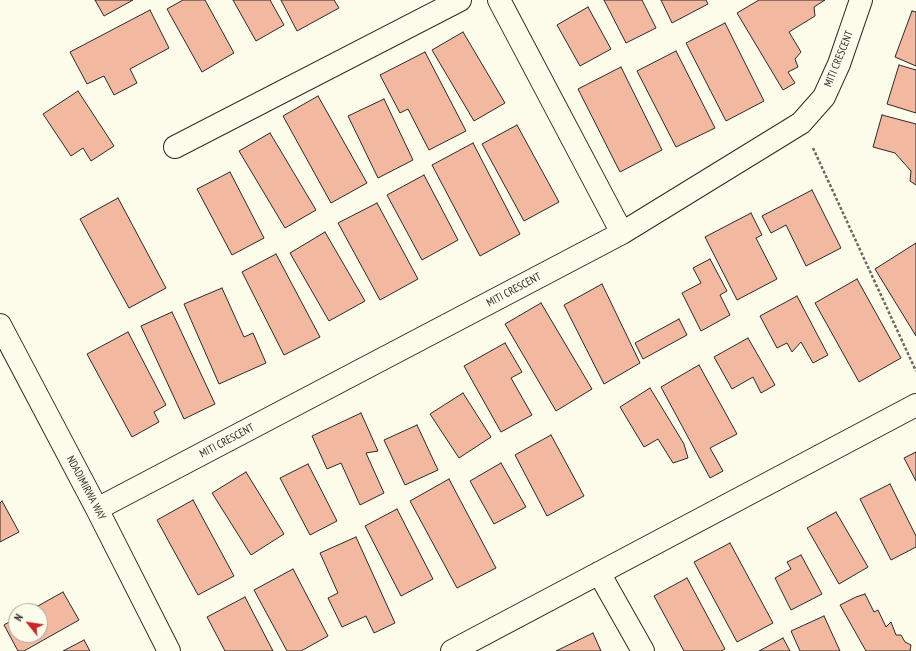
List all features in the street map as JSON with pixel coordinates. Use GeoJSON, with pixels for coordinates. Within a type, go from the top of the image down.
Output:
{"type":"FeatureCollection","features":[{"type":"Feature","properties":{"kind":"street"},"geometry":{"type":"LineString","coordinates":[[175,147],[460,0]]}},
{"type":"Feature","properties":{"kind":"street"},"geometry":{"type":"LineString","coordinates":[[499,0],[622,233]]}},
{"type":"Feature","properties":{"kind":"street","name":"MITI CRESCENT"},"geometry":{"type":"LineString","coordinates":[[97,510],[622,233],[801,123],[824,97],[839,64],[861,0]]}},
{"type":"Feature","properties":{"kind":"street","name":"NDADIMIRWA WAY"},"geometry":{"type":"LineString","coordinates":[[0,325],[169,651]]}},
{"type":"Feature","properties":{"kind":"street"},"geometry":{"type":"LineString","coordinates":[[452,651],[916,405]]}},
{"type":"Feature","properties":{"kind":"street"},"geometry":{"type":"LineString","coordinates":[[599,573],[643,651]]}},
{"type":"Feature","properties":{"kind":"path"},"geometry":{"type":"LineString","coordinates":[[801,123],[916,371]]}},
{"type":"Feature","properties":{"kind":"building"},"geometry":{"type":"Polygon","coordinates":[[[95,0],[133,0],[104,16],[95,0]]]}},
{"type":"Feature","properties":{"kind":"building"},"geometry":{"type":"Polygon","coordinates":[[[183,0],[205,0],[234,53],[202,72],[167,9],[183,0]]]}},
{"type":"Feature","properties":{"kind":"building"},"geometry":{"type":"Polygon","coordinates":[[[233,0],[270,0],[284,25],[256,41],[233,0]]]}},
{"type":"Feature","properties":{"kind":"building"},"geometry":{"type":"Polygon","coordinates":[[[281,0],[334,0],[339,8],[297,31],[281,0]]]}},
{"type":"Feature","properties":{"kind":"building"},"geometry":{"type":"Polygon","coordinates":[[[604,0],[642,0],[656,28],[626,43],[604,0]]]}},
{"type":"Feature","properties":{"kind":"building"},"geometry":{"type":"Polygon","coordinates":[[[661,0],[706,0],[708,4],[672,23],[661,0]]]}},
{"type":"Feature","properties":{"kind":"building"},"geometry":{"type":"Polygon","coordinates":[[[759,0],[825,0],[814,7],[815,16],[789,32],[801,52],[795,59],[798,67],[788,72],[795,83],[783,90],[737,13],[759,0]]]}},
{"type":"Feature","properties":{"kind":"building"},"geometry":{"type":"Polygon","coordinates":[[[588,7],[611,49],[580,66],[557,25],[588,7]]]}},
{"type":"Feature","properties":{"kind":"building"},"geometry":{"type":"Polygon","coordinates":[[[150,10],[169,48],[130,69],[137,83],[114,95],[104,76],[87,84],[70,52],[150,10]]]}},
{"type":"Feature","properties":{"kind":"building"},"geometry":{"type":"Polygon","coordinates":[[[912,11],[916,12],[916,66],[895,57],[912,11]]]}},
{"type":"Feature","properties":{"kind":"building"},"geometry":{"type":"Polygon","coordinates":[[[725,23],[764,101],[726,121],[686,43],[725,23]]]}},
{"type":"Feature","properties":{"kind":"building"},"geometry":{"type":"Polygon","coordinates":[[[463,32],[505,103],[474,121],[432,50],[463,32]]]}},
{"type":"Feature","properties":{"kind":"building"},"geometry":{"type":"Polygon","coordinates":[[[676,51],[715,128],[676,147],[637,71],[676,51]]]}},
{"type":"Feature","properties":{"kind":"building"},"geometry":{"type":"Polygon","coordinates":[[[425,52],[466,131],[429,150],[408,109],[400,113],[380,75],[425,52]]]}},
{"type":"Feature","properties":{"kind":"building"},"geometry":{"type":"Polygon","coordinates":[[[899,65],[916,70],[916,113],[887,104],[899,65]]]}},
{"type":"Feature","properties":{"kind":"building"},"geometry":{"type":"Polygon","coordinates":[[[621,67],[662,150],[620,172],[578,89],[621,67]]]}},
{"type":"Feature","properties":{"kind":"building"},"geometry":{"type":"Polygon","coordinates":[[[78,91],[114,146],[91,161],[83,148],[71,156],[43,114],[78,91]]]}},
{"type":"Feature","properties":{"kind":"building"},"geometry":{"type":"Polygon","coordinates":[[[318,96],[367,183],[331,203],[283,116],[318,96]]]}},
{"type":"Feature","properties":{"kind":"building"},"geometry":{"type":"Polygon","coordinates":[[[384,99],[413,160],[378,178],[348,116],[384,99]]]}},
{"type":"Feature","properties":{"kind":"building"},"geometry":{"type":"Polygon","coordinates":[[[882,115],[916,124],[916,185],[910,181],[911,171],[895,153],[873,147],[882,115]]]}},
{"type":"Feature","properties":{"kind":"building"},"geometry":{"type":"Polygon","coordinates":[[[517,125],[559,202],[524,221],[482,144],[517,125]]]}},
{"type":"Feature","properties":{"kind":"building"},"geometry":{"type":"Polygon","coordinates":[[[270,133],[316,210],[285,228],[239,151],[270,133]]]}},
{"type":"Feature","properties":{"kind":"building"},"geometry":{"type":"Polygon","coordinates":[[[473,143],[520,234],[480,256],[432,165],[473,143]]]}},
{"type":"Feature","properties":{"kind":"building"},"geometry":{"type":"Polygon","coordinates":[[[230,172],[264,238],[232,255],[197,189],[230,172]]]}},
{"type":"Feature","properties":{"kind":"building"},"geometry":{"type":"Polygon","coordinates":[[[424,175],[458,240],[422,260],[387,195],[424,175]]]}},
{"type":"Feature","properties":{"kind":"building"},"geometry":{"type":"Polygon","coordinates":[[[812,190],[841,248],[806,266],[786,225],[771,233],[762,216],[812,190]]]}},
{"type":"Feature","properties":{"kind":"building"},"geometry":{"type":"Polygon","coordinates":[[[118,198],[166,288],[129,308],[80,219],[118,198]]]}},
{"type":"Feature","properties":{"kind":"building"},"geometry":{"type":"Polygon","coordinates":[[[377,203],[418,279],[380,300],[338,223],[377,203]]]}},
{"type":"Feature","properties":{"kind":"building"},"geometry":{"type":"Polygon","coordinates":[[[751,213],[762,235],[756,238],[777,279],[737,300],[705,237],[751,213]]]}},
{"type":"Feature","properties":{"kind":"building"},"geometry":{"type":"Polygon","coordinates":[[[325,232],[365,301],[329,321],[290,253],[325,232]]]}},
{"type":"Feature","properties":{"kind":"building"},"geometry":{"type":"Polygon","coordinates":[[[916,243],[916,336],[875,269],[916,243]]]}},
{"type":"Feature","properties":{"kind":"building"},"geometry":{"type":"Polygon","coordinates":[[[276,254],[320,337],[284,355],[242,272],[276,254]]]}},
{"type":"Feature","properties":{"kind":"building"},"geometry":{"type":"Polygon","coordinates":[[[710,259],[727,291],[720,295],[730,315],[701,331],[682,293],[701,283],[693,268],[710,259]]]}},
{"type":"Feature","properties":{"kind":"building"},"geometry":{"type":"Polygon","coordinates":[[[857,279],[901,358],[859,382],[815,303],[857,279]]]}},
{"type":"Feature","properties":{"kind":"building"},"geometry":{"type":"Polygon","coordinates":[[[602,284],[640,363],[604,384],[564,305],[602,284]]]}},
{"type":"Feature","properties":{"kind":"building"},"geometry":{"type":"Polygon","coordinates":[[[222,288],[244,337],[253,333],[266,363],[219,384],[184,304],[222,288]]]}},
{"type":"Feature","properties":{"kind":"building"},"geometry":{"type":"Polygon","coordinates":[[[797,296],[828,355],[813,363],[801,342],[792,352],[787,343],[777,348],[760,316],[797,296]]]}},
{"type":"Feature","properties":{"kind":"building"},"geometry":{"type":"Polygon","coordinates":[[[541,303],[592,389],[556,411],[505,324],[541,303]]]}},
{"type":"Feature","properties":{"kind":"building"},"geometry":{"type":"Polygon","coordinates":[[[172,312],[215,404],[184,419],[141,326],[172,312]]]}},
{"type":"Feature","properties":{"kind":"building"},"geometry":{"type":"Polygon","coordinates":[[[679,319],[687,335],[643,359],[635,343],[679,319]]]}},
{"type":"Feature","properties":{"kind":"building"},"geometry":{"type":"Polygon","coordinates":[[[128,332],[166,405],[154,412],[159,422],[132,437],[87,354],[128,332]]]}},
{"type":"Feature","properties":{"kind":"building"},"geometry":{"type":"Polygon","coordinates":[[[748,338],[775,385],[761,393],[753,377],[732,389],[714,357],[748,338]]]}},
{"type":"Feature","properties":{"kind":"building"},"geometry":{"type":"Polygon","coordinates":[[[505,343],[522,372],[511,378],[532,415],[501,432],[464,366],[505,343]]]}},
{"type":"Feature","properties":{"kind":"building"},"geometry":{"type":"Polygon","coordinates":[[[699,365],[737,434],[710,448],[723,471],[710,478],[661,387],[699,365]]]}},
{"type":"Feature","properties":{"kind":"building"},"geometry":{"type":"Polygon","coordinates":[[[650,388],[684,444],[688,458],[673,463],[658,439],[644,447],[620,407],[650,388]]]}},
{"type":"Feature","properties":{"kind":"building"},"geometry":{"type":"Polygon","coordinates":[[[463,393],[491,437],[459,458],[430,414],[463,393]]]}},
{"type":"Feature","properties":{"kind":"building"},"geometry":{"type":"Polygon","coordinates":[[[361,413],[378,451],[366,453],[384,493],[360,505],[341,463],[327,469],[312,436],[361,413]]]}},
{"type":"Feature","properties":{"kind":"building"},"geometry":{"type":"Polygon","coordinates":[[[417,425],[438,470],[405,485],[384,440],[417,425]]]}},
{"type":"Feature","properties":{"kind":"building"},"geometry":{"type":"Polygon","coordinates":[[[551,435],[584,496],[547,516],[515,455],[551,435]]]}},
{"type":"Feature","properties":{"kind":"building"},"geometry":{"type":"Polygon","coordinates":[[[916,452],[916,481],[904,458],[916,452]]]}},
{"type":"Feature","properties":{"kind":"building"},"geometry":{"type":"Polygon","coordinates":[[[501,463],[526,507],[494,524],[470,481],[501,463]]]}},
{"type":"Feature","properties":{"kind":"building"},"geometry":{"type":"Polygon","coordinates":[[[308,464],[337,521],[310,535],[280,478],[308,464]]]}},
{"type":"Feature","properties":{"kind":"building"},"geometry":{"type":"Polygon","coordinates":[[[246,472],[284,534],[251,555],[212,493],[246,472]]]}},
{"type":"Feature","properties":{"kind":"building"},"geometry":{"type":"Polygon","coordinates":[[[449,479],[496,568],[457,588],[410,501],[449,479]]]}},
{"type":"Feature","properties":{"kind":"building"},"geometry":{"type":"Polygon","coordinates":[[[890,484],[916,536],[916,547],[891,560],[860,499],[890,484]]]}},
{"type":"Feature","properties":{"kind":"building"},"geometry":{"type":"Polygon","coordinates":[[[193,500],[234,576],[198,595],[157,520],[193,500]]]}},
{"type":"Feature","properties":{"kind":"building"},"geometry":{"type":"Polygon","coordinates":[[[2,501],[19,532],[0,542],[0,503],[2,501]]]}},
{"type":"Feature","properties":{"kind":"building"},"geometry":{"type":"Polygon","coordinates":[[[397,509],[433,579],[401,596],[365,526],[397,509]]]}},
{"type":"Feature","properties":{"kind":"building"},"geometry":{"type":"Polygon","coordinates":[[[836,512],[868,567],[839,584],[807,528],[836,512]]]}},
{"type":"Feature","properties":{"kind":"building"},"geometry":{"type":"Polygon","coordinates":[[[356,537],[395,623],[374,633],[366,616],[342,627],[328,598],[338,593],[320,553],[356,537]]]}},
{"type":"Feature","properties":{"kind":"building"},"geometry":{"type":"Polygon","coordinates":[[[730,543],[773,623],[737,642],[694,562],[730,543]]]}},
{"type":"Feature","properties":{"kind":"building"},"geometry":{"type":"Polygon","coordinates":[[[801,555],[822,594],[791,610],[775,578],[791,569],[787,562],[801,555]]]}},
{"type":"Feature","properties":{"kind":"building"},"geometry":{"type":"Polygon","coordinates":[[[293,569],[328,636],[301,651],[287,651],[254,590],[293,569]]]}},
{"type":"Feature","properties":{"kind":"building"},"geometry":{"type":"Polygon","coordinates":[[[687,578],[725,649],[721,651],[684,651],[654,596],[687,578]]]}},
{"type":"Feature","properties":{"kind":"building"},"geometry":{"type":"Polygon","coordinates":[[[63,592],[79,620],[48,637],[48,603],[43,603],[63,592]]]}},
{"type":"Feature","properties":{"kind":"building"},"geometry":{"type":"Polygon","coordinates":[[[865,594],[874,612],[878,610],[886,627],[891,622],[896,635],[901,635],[905,642],[911,645],[910,651],[866,651],[840,605],[865,594]]]}},
{"type":"Feature","properties":{"kind":"building"},"geometry":{"type":"Polygon","coordinates":[[[245,597],[273,651],[225,651],[207,617],[245,597]]]}},
{"type":"Feature","properties":{"kind":"building"},"geometry":{"type":"Polygon","coordinates":[[[824,616],[840,651],[800,651],[791,631],[824,616]]]}},
{"type":"Feature","properties":{"kind":"building"},"geometry":{"type":"Polygon","coordinates":[[[8,623],[8,632],[4,625],[8,623]]]}},
{"type":"Feature","properties":{"kind":"building"},"geometry":{"type":"Polygon","coordinates":[[[593,633],[601,651],[556,651],[593,633]]]}},
{"type":"Feature","properties":{"kind":"building"},"geometry":{"type":"Polygon","coordinates":[[[783,638],[790,651],[759,651],[783,638]]]}},
{"type":"Feature","properties":{"kind":"building"},"geometry":{"type":"Polygon","coordinates":[[[84,640],[90,651],[63,651],[84,640]]]}},
{"type":"Feature","properties":{"kind":"building"},"geometry":{"type":"Polygon","coordinates":[[[14,643],[38,643],[24,651],[18,651],[14,643]]]}}]}
